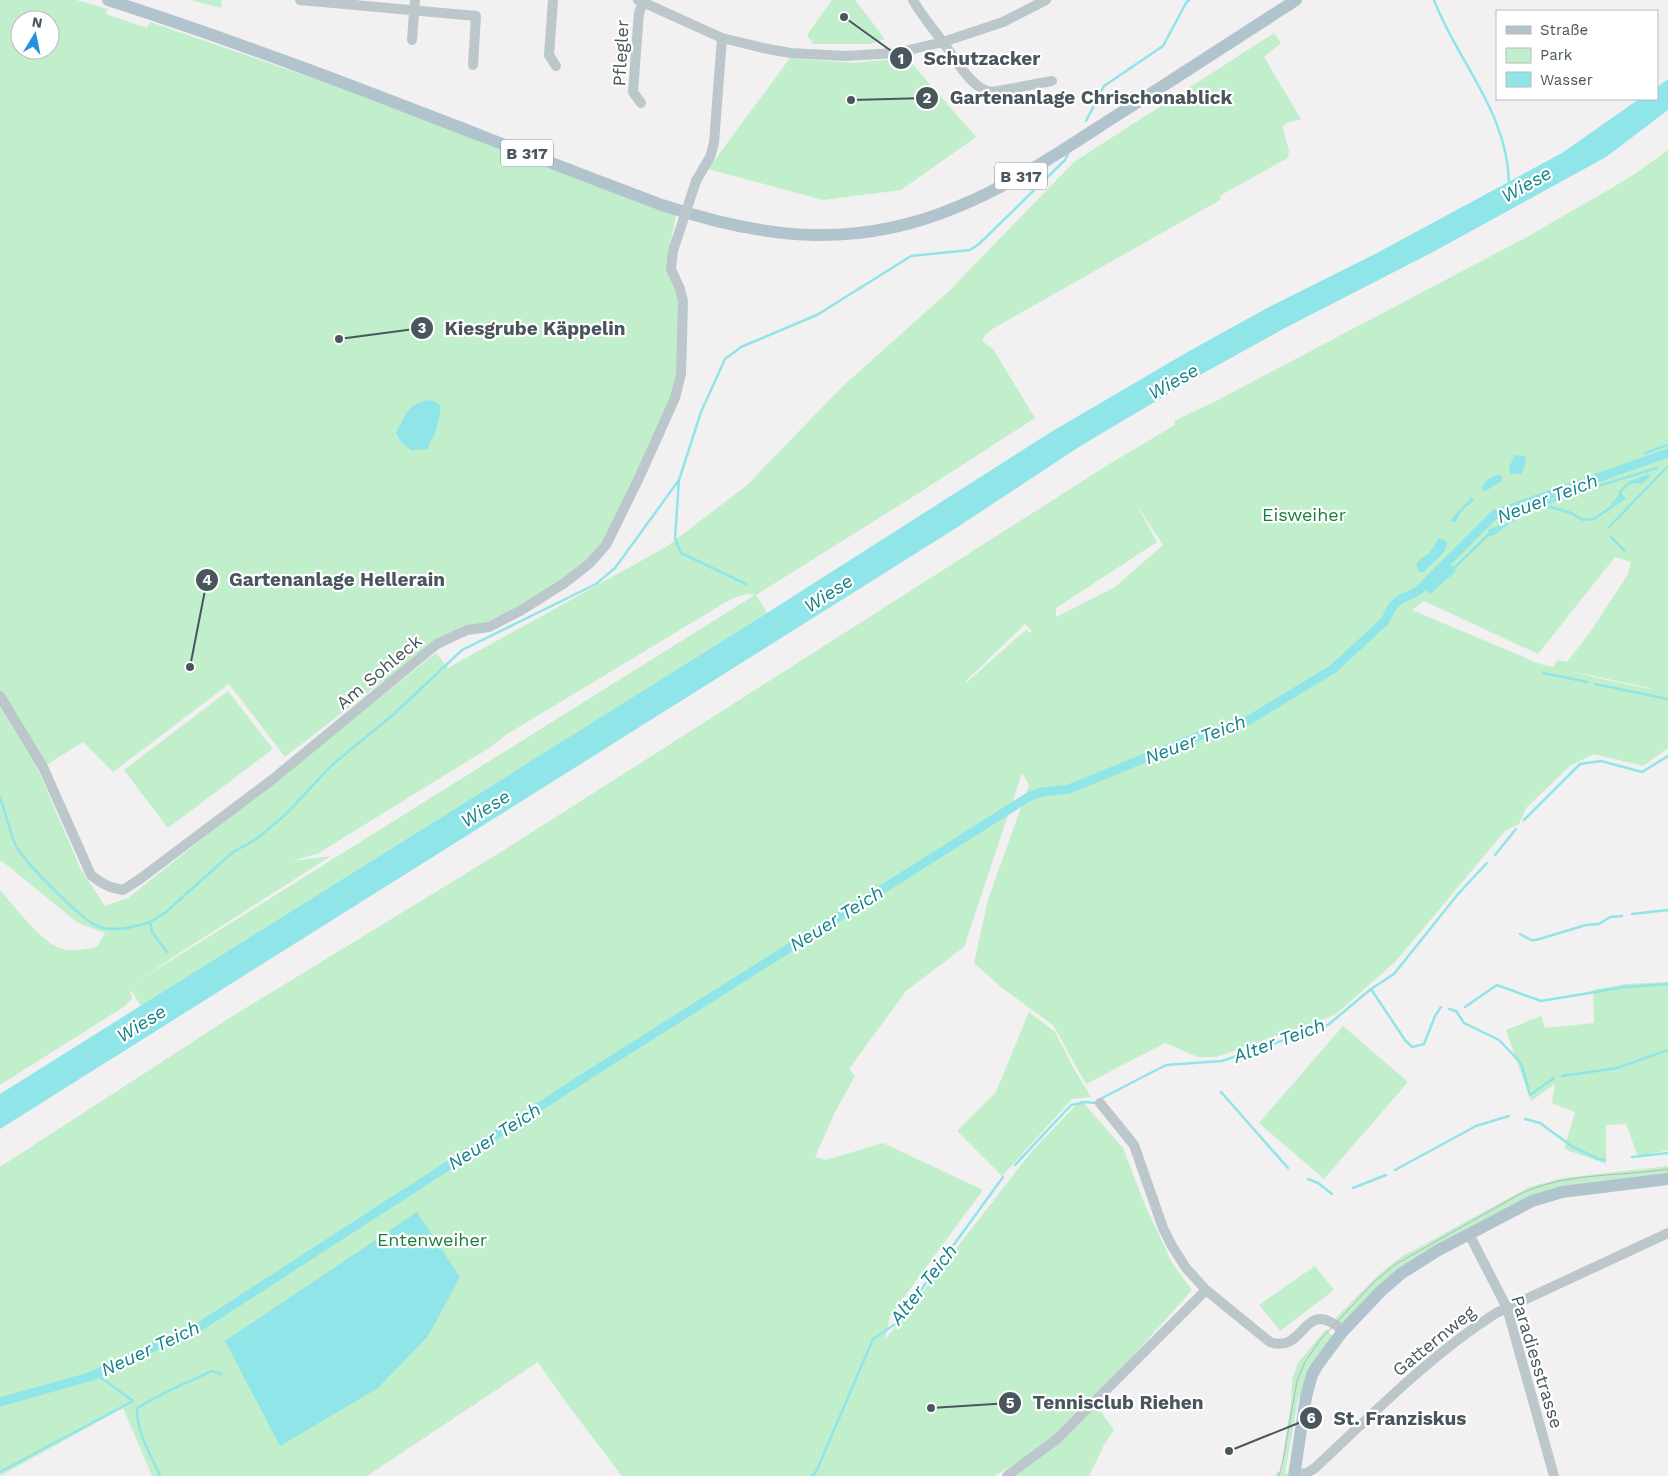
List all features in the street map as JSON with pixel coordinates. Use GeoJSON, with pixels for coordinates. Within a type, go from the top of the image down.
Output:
{"type":"FeatureCollection","features":[{"type":"Feature","properties":{"kind":"main road","name":"B 317"},"geometry":{"type":"LineString","coordinates":[[108,0],[304,67],[652,202],[718,223],[776,234],[835,235],[894,227],[971,202],[1017,178],[1074,143],[1296,0]]}},
{"type":"Feature","properties":{"kind":"main road"},"geometry":{"type":"LineString","coordinates":[[1300,1475],[1306,1397],[1312,1375],[1325,1353],[1343,1331],[1402,1272],[1469,1234],[1545,1196],[1562,1192],[1668,1179]]}},
{"type":"Feature","properties":{"kind":"street"},"geometry":{"type":"LineString","coordinates":[[300,0],[414,5],[476,16],[473,65]]}},
{"type":"Feature","properties":{"kind":"street"},"geometry":{"type":"LineString","coordinates":[[553,0],[548,55],[556,66]]}},
{"type":"Feature","properties":{"kind":"street"},"geometry":{"type":"LineString","coordinates":[[913,0],[920,13],[944,42],[962,71],[985,92],[1052,81]]}},
{"type":"Feature","properties":{"kind":"street"},"geometry":{"type":"LineString","coordinates":[[642,1],[722,38],[790,53],[845,56],[896,53],[944,42],[1003,22],[1046,0]]}},
{"type":"Feature","properties":{"kind":"street","name":"Pflegler"},"geometry":{"type":"LineString","coordinates":[[642,1],[639,13],[633,92],[642,103]]}},
{"type":"Feature","properties":{"kind":"street"},"geometry":{"type":"LineString","coordinates":[[412,40],[414,5]]}},
{"type":"Feature","properties":{"kind":"street","name":"Am Sohleck"},"geometry":{"type":"LineString","coordinates":[[0,696],[43,767],[91,875],[111,889],[122,890],[273,779],[438,644],[467,630],[489,627],[520,611],[563,584],[589,564],[606,545],[675,398],[681,374],[683,301],[671,269],[673,251],[696,180],[710,157],[714,144],[722,38]]}},
{"type":"Feature","properties":{"kind":"street"},"geometry":{"type":"LineString","coordinates":[[1100,1103],[1134,1145],[1172,1246],[1186,1268],[1206,1290],[1270,1342],[1276,1344],[1290,1342],[1308,1323],[1317,1319],[1328,1320],[1343,1331]]}},
{"type":"Feature","properties":{"kind":"street","name":"Gatternweg"},"geometry":{"type":"LineString","coordinates":[[1300,1475],[1436,1357],[1470,1330],[1496,1313],[1668,1233]]}},
{"type":"Feature","properties":{"kind":"street","name":"Paradiesstrasse"},"geometry":{"type":"LineString","coordinates":[[1469,1234],[1507,1308],[1554,1476]]}},
{"type":"Feature","properties":{"kind":"street"},"geometry":{"type":"LineString","coordinates":[[1007,1476],[1057,1439],[1206,1290]]}},
{"type":"Feature","properties":{"kind":"green space"},"geometry":{"type":"Polygon","coordinates":[[[0,0],[76,0],[108,9],[106,14],[147,28],[150,22],[318,80],[676,215],[669,250],[680,289],[681,374],[614,531],[589,564],[520,611],[467,630],[386,681],[384,680],[285,757],[229,684],[113,772],[83,742],[43,767],[32,755],[80,868],[105,906],[128,898],[436,653],[448,668],[666,547],[746,486],[842,387],[948,292],[1074,162],[1274,33],[1281,43],[1264,57],[1301,119],[1283,126],[1289,151],[1286,159],[1221,195],[1220,200],[994,328],[985,335],[982,341],[993,349],[1035,418],[756,595],[767,613],[141,1006],[130,989],[132,999],[125,1006],[0,1085],[0,890],[37,932],[46,940],[62,949],[75,950],[97,947],[105,933],[78,923],[2,861],[0,862],[0,0]],[[746,594],[731,599],[507,734],[489,748],[317,854],[292,861],[331,856],[138,981],[755,595],[746,594]]]}},
{"type":"Feature","properties":{"kind":"green space"},"geometry":{"type":"Polygon","coordinates":[[[191,0],[222,0],[221,8],[191,0]]]}},
{"type":"Feature","properties":{"kind":"green space"},"geometry":{"type":"Polygon","coordinates":[[[832,0],[855,0],[885,39],[870,44],[813,44],[807,35],[832,0]]]}},
{"type":"Feature","properties":{"kind":"green space"},"geometry":{"type":"Polygon","coordinates":[[[790,58],[853,63],[907,58],[976,137],[901,190],[823,200],[708,169],[790,58]]]}},
{"type":"Feature","properties":{"kind":"green space","name":"Eisweiher"},"geometry":{"type":"Polygon","coordinates":[[[1668,150],[1668,748],[1643,766],[1594,754],[1570,766],[1526,808],[1519,824],[1505,831],[1396,961],[1335,1015],[1216,1057],[1198,1057],[1165,1043],[1086,1084],[1053,1025],[1002,988],[974,963],[988,900],[1029,785],[1022,773],[964,947],[906,991],[849,1069],[855,1076],[835,1112],[815,1157],[826,1160],[883,1143],[983,1190],[890,1316],[885,1340],[1032,1151],[1081,1100],[1123,1148],[1145,1205],[1172,1263],[1192,1290],[1093,1401],[1114,1430],[1104,1445],[1089,1476],[1007,1476],[1037,1452],[994,1476],[622,1476],[538,1362],[367,1476],[152,1476],[123,1408],[0,1476],[0,1167],[228,1019],[501,852],[1111,463],[1175,425],[1174,421],[1214,402],[1527,237],[1636,173],[1668,150]],[[1135,502],[1157,542],[1056,608],[1056,617],[1115,587],[1163,545],[1135,502]],[[1615,557],[1538,654],[1424,601],[1412,610],[1540,664],[1553,667],[1558,660],[1567,662],[1591,631],[1628,574],[1631,562],[1615,557]],[[1025,624],[966,683],[1021,634],[1027,630],[1029,633],[1032,631],[1025,624]],[[1571,671],[1593,677],[1650,689],[1571,671]]]}},
{"type":"Feature","properties":{"kind":"green space"},"geometry":{"type":"Polygon","coordinates":[[[228,691],[273,749],[168,828],[124,770],[228,691]]]}},
{"type":"Feature","properties":{"kind":"green space"},"geometry":{"type":"Polygon","coordinates":[[[1668,982],[1668,1150],[1638,1157],[1626,1124],[1606,1125],[1606,1164],[1564,1149],[1575,1112],[1552,1103],[1555,1084],[1531,1101],[1506,1030],[1541,1016],[1545,1028],[1594,1023],[1593,990],[1625,984],[1668,982]]]}},
{"type":"Feature","properties":{"kind":"green space"},"geometry":{"type":"Polygon","coordinates":[[[1029,1012],[1055,1032],[1091,1097],[1072,1099],[1002,1176],[957,1131],[996,1092],[1029,1012]]]}},
{"type":"Feature","properties":{"kind":"green space"},"geometry":{"type":"Polygon","coordinates":[[[1343,1026],[1408,1082],[1324,1179],[1259,1123],[1343,1026]]]}},
{"type":"Feature","properties":{"kind":"green space"},"geometry":{"type":"Polygon","coordinates":[[[1668,1166],[1668,1176],[1573,1186],[1405,1265],[1342,1324],[1336,1320],[1377,1276],[1401,1257],[1529,1187],[1563,1178],[1668,1166]]]}},
{"type":"Feature","properties":{"kind":"green space"},"geometry":{"type":"Polygon","coordinates":[[[1315,1266],[1334,1290],[1280,1331],[1259,1305],[1315,1266]]]}},
{"type":"Feature","properties":{"kind":"green space"},"geometry":{"type":"Polygon","coordinates":[[[1326,1329],[1333,1336],[1311,1364],[1302,1395],[1299,1395],[1285,1473],[1289,1474],[1289,1476],[1275,1476],[1277,1472],[1281,1472],[1293,1376],[1298,1363],[1326,1329]]]}},
{"type":"Feature","properties":{"kind":"water","name":"Wiese"},"geometry":{"type":"Polygon","coordinates":[[[1668,79],[1668,110],[1606,157],[1431,253],[1285,328],[1200,375],[1082,445],[953,530],[0,1129],[0,1094],[767,613],[1051,432],[1269,307],[1375,254],[1562,153],[1638,100],[1658,100],[1658,86],[1668,79]]]}},
{"type":"Feature","properties":{"kind":"water"},"geometry":{"type":"Polygon","coordinates":[[[430,400],[438,403],[441,407],[436,431],[427,449],[411,450],[402,443],[396,433],[405,415],[412,407],[430,400]]]}},
{"type":"Feature","properties":{"kind":"water"},"geometry":{"type":"Polygon","coordinates":[[[1515,455],[1525,456],[1526,463],[1521,474],[1511,474],[1509,467],[1515,455]]]}},
{"type":"Feature","properties":{"kind":"water"},"geometry":{"type":"Polygon","coordinates":[[[1648,474],[1650,476],[1642,484],[1627,485],[1628,482],[1648,474]]]}},
{"type":"Feature","properties":{"kind":"water"},"geometry":{"type":"Polygon","coordinates":[[[1498,475],[1502,476],[1502,481],[1484,492],[1482,488],[1486,481],[1498,475]]]}},
{"type":"Feature","properties":{"kind":"water"},"geometry":{"type":"Polygon","coordinates":[[[1620,492],[1626,498],[1620,503],[1611,505],[1612,502],[1620,492]]]}},
{"type":"Feature","properties":{"kind":"water"},"geometry":{"type":"Polygon","coordinates":[[[1472,497],[1473,501],[1462,511],[1455,522],[1452,522],[1453,517],[1472,497]]]}},
{"type":"Feature","properties":{"kind":"water"},"geometry":{"type":"Polygon","coordinates":[[[1499,525],[1503,529],[1493,536],[1488,535],[1488,530],[1499,525]]]}},
{"type":"Feature","properties":{"kind":"water"},"geometry":{"type":"Polygon","coordinates":[[[1439,538],[1447,542],[1442,555],[1424,572],[1419,572],[1416,564],[1427,555],[1439,538]]]}},
{"type":"Feature","properties":{"kind":"water"},"geometry":{"type":"Polygon","coordinates":[[[1451,565],[1456,571],[1430,594],[1424,588],[1451,565]]]}},
{"type":"Feature","properties":{"kind":"water","name":"Entenweiher"},"geometry":{"type":"Polygon","coordinates":[[[417,1212],[460,1277],[428,1336],[378,1388],[280,1446],[225,1341],[417,1212]]]}},
{"type":"Feature","properties":{"kind":"waterway"},"geometry":{"type":"LineString","coordinates":[[1086,121],[1104,86],[1163,46],[1189,0]]}},
{"type":"Feature","properties":{"kind":"waterway"},"geometry":{"type":"LineString","coordinates":[[1434,0],[1444,23],[1491,111],[1500,134],[1506,158],[1509,184]]}},
{"type":"Feature","properties":{"kind":"waterway"},"geometry":{"type":"LineString","coordinates":[[746,584],[681,553],[675,538],[679,480],[701,412],[725,359],[741,347],[817,315],[911,256],[970,250],[979,244],[1065,160],[1068,154]]}},
{"type":"Feature","properties":{"kind":"waterway"},"geometry":{"type":"LineString","coordinates":[[1645,453],[1668,445]]}},
{"type":"Feature","properties":{"kind":"waterway","name":"Neuer Teich"},"geometry":{"type":"LineString","coordinates":[[0,1402],[89,1377],[202,1325],[593,1072],[1030,796],[1042,792],[1069,789],[1204,734],[1236,728],[1333,669],[1385,621],[1392,607],[1399,600],[1418,591],[1495,514],[1668,453]]}},
{"type":"Feature","properties":{"kind":"waterway"},"geometry":{"type":"LineString","coordinates":[[1609,527],[1667,467]]}},
{"type":"Feature","properties":{"kind":"waterway"},"geometry":{"type":"LineString","coordinates":[[1503,527],[1525,511],[1575,493],[1657,468]]}},
{"type":"Feature","properties":{"kind":"waterway"},"geometry":{"type":"LineString","coordinates":[[167,952],[152,932],[150,922],[166,912],[233,852],[255,840],[285,815],[332,765],[394,714],[462,650],[596,584],[615,568],[679,480]]}},
{"type":"Feature","properties":{"kind":"waterway"},"geometry":{"type":"LineString","coordinates":[[1620,492],[1627,485]]}},
{"type":"Feature","properties":{"kind":"waterway"},"geometry":{"type":"LineString","coordinates":[[1544,505],[1571,513],[1583,520],[1594,519],[1613,506]]}},
{"type":"Feature","properties":{"kind":"waterway"},"geometry":{"type":"LineString","coordinates":[[1454,568],[1488,535]]}},
{"type":"Feature","properties":{"kind":"waterway"},"geometry":{"type":"LineString","coordinates":[[1611,537],[1625,551]]}},
{"type":"Feature","properties":{"kind":"waterway","name":"Neuer Teich"},"geometry":{"type":"LineString","coordinates":[[1420,590],[1424,588]]}},
{"type":"Feature","properties":{"kind":"waterway"},"geometry":{"type":"LineString","coordinates":[[1543,673],[1587,682]]}},
{"type":"Feature","properties":{"kind":"waterway"},"geometry":{"type":"LineString","coordinates":[[1595,684],[1668,699]]}},
{"type":"Feature","properties":{"kind":"waterway","name":"Alter Teich"},"geometry":{"type":"LineString","coordinates":[[1524,820],[1580,764],[1601,761],[1642,772],[1668,756]]}},
{"type":"Feature","properties":{"kind":"waterway"},"geometry":{"type":"LineString","coordinates":[[0,797],[17,848],[42,878],[67,903],[90,922],[103,928],[117,929],[150,922]]}},
{"type":"Feature","properties":{"kind":"waterway","name":"Alter Teich"},"geometry":{"type":"LineString","coordinates":[[1495,855],[1516,829]]}},
{"type":"Feature","properties":{"kind":"waterway","name":"Alter Teich"},"geometry":{"type":"LineString","coordinates":[[1102,1098],[1166,1065],[1222,1061],[1328,1025],[1371,989],[1394,974],[1458,894],[1487,863]]}},
{"type":"Feature","properties":{"kind":"waterway"},"geometry":{"type":"LineString","coordinates":[[1632,914],[1668,910]]}},
{"type":"Feature","properties":{"kind":"waterway"},"geometry":{"type":"LineString","coordinates":[[1520,934],[1531,940],[1536,940],[1586,925],[1599,924],[1610,917],[1622,916]]}},
{"type":"Feature","properties":{"kind":"waterway"},"geometry":{"type":"LineString","coordinates":[[1465,1007],[1497,985],[1541,1001],[1625,987],[1668,984]]}},
{"type":"Feature","properties":{"kind":"waterway"},"geometry":{"type":"LineString","coordinates":[[1371,989],[1405,1040],[1412,1047],[1424,1044],[1435,1016],[1441,1007]]}},
{"type":"Feature","properties":{"kind":"waterway"},"geometry":{"type":"LineString","coordinates":[[1449,1009],[1456,1011],[1464,1023],[1499,1040],[1521,1063],[1530,1095],[1554,1078]]}},
{"type":"Feature","properties":{"kind":"waterway"},"geometry":{"type":"LineString","coordinates":[[1562,1076],[1617,1068],[1668,1050]]}},
{"type":"Feature","properties":{"kind":"waterway"},"geometry":{"type":"LineString","coordinates":[[1221,1092],[1288,1168]]}},
{"type":"Feature","properties":{"kind":"waterway","name":"Alter Teich"},"geometry":{"type":"LineString","coordinates":[[1015,1165],[1071,1105],[1086,1102],[1095,1103]]}},
{"type":"Feature","properties":{"kind":"waterway"},"geometry":{"type":"LineString","coordinates":[[1395,1170],[1476,1126],[1509,1116]]}},
{"type":"Feature","properties":{"kind":"waterway"},"geometry":{"type":"LineString","coordinates":[[1525,1119],[1540,1123],[1573,1147],[1605,1160]]}},
{"type":"Feature","properties":{"kind":"waterway"},"geometry":{"type":"LineString","coordinates":[[1632,1157],[1668,1153]]}},
{"type":"Feature","properties":{"kind":"waterway"},"geometry":{"type":"LineString","coordinates":[[1353,1188],[1386,1175]]}},
{"type":"Feature","properties":{"kind":"waterway","name":"Alter Teich"},"geometry":{"type":"LineString","coordinates":[[812,1476],[816,1472],[873,1339],[897,1323],[1003,1177]]}},
{"type":"Feature","properties":{"kind":"waterway"},"geometry":{"type":"LineString","coordinates":[[1308,1179],[1318,1183],[1332,1194]]}},
{"type":"Feature","properties":{"kind":"waterway"},"geometry":{"type":"LineString","coordinates":[[160,1476],[141,1434],[137,1408],[168,1391],[212,1371],[221,1374]]}},
{"type":"Feature","properties":{"kind":"waterway"},"geometry":{"type":"LineString","coordinates":[[0,1472],[133,1401],[96,1374]]}},
{"type":"Feature","properties":{"kind":"tram line"},"geometry":{"type":"LineString","coordinates":[[1279,1476],[1297,1381],[1305,1362],[1320,1340],[1375,1281],[1396,1264],[1518,1195],[1536,1188],[1554,1182],[1592,1176],[1668,1169]]}},
{"type":"Feature","properties":{"kind":"place","name":"Schutzacker"},"geometry":{"type":"Point","coordinates":[844,17]}},
{"type":"Feature","properties":{"kind":"place","name":"Gartenanlage Chrischonablick"},"geometry":{"type":"Point","coordinates":[851,100]}},
{"type":"Feature","properties":{"kind":"place","name":"Kiesgrube Käppelin"},"geometry":{"type":"Point","coordinates":[339,339]}},
{"type":"Feature","properties":{"kind":"place","name":"Gartenanlage Hellerain"},"geometry":{"type":"Point","coordinates":[190,667]}},
{"type":"Feature","properties":{"kind":"place","name":"Tennisclub Riehen"},"geometry":{"type":"Point","coordinates":[931,1408]}},
{"type":"Feature","properties":{"kind":"place","name":"St. Franziskus"},"geometry":{"type":"Point","coordinates":[1229,1451]}}]}
